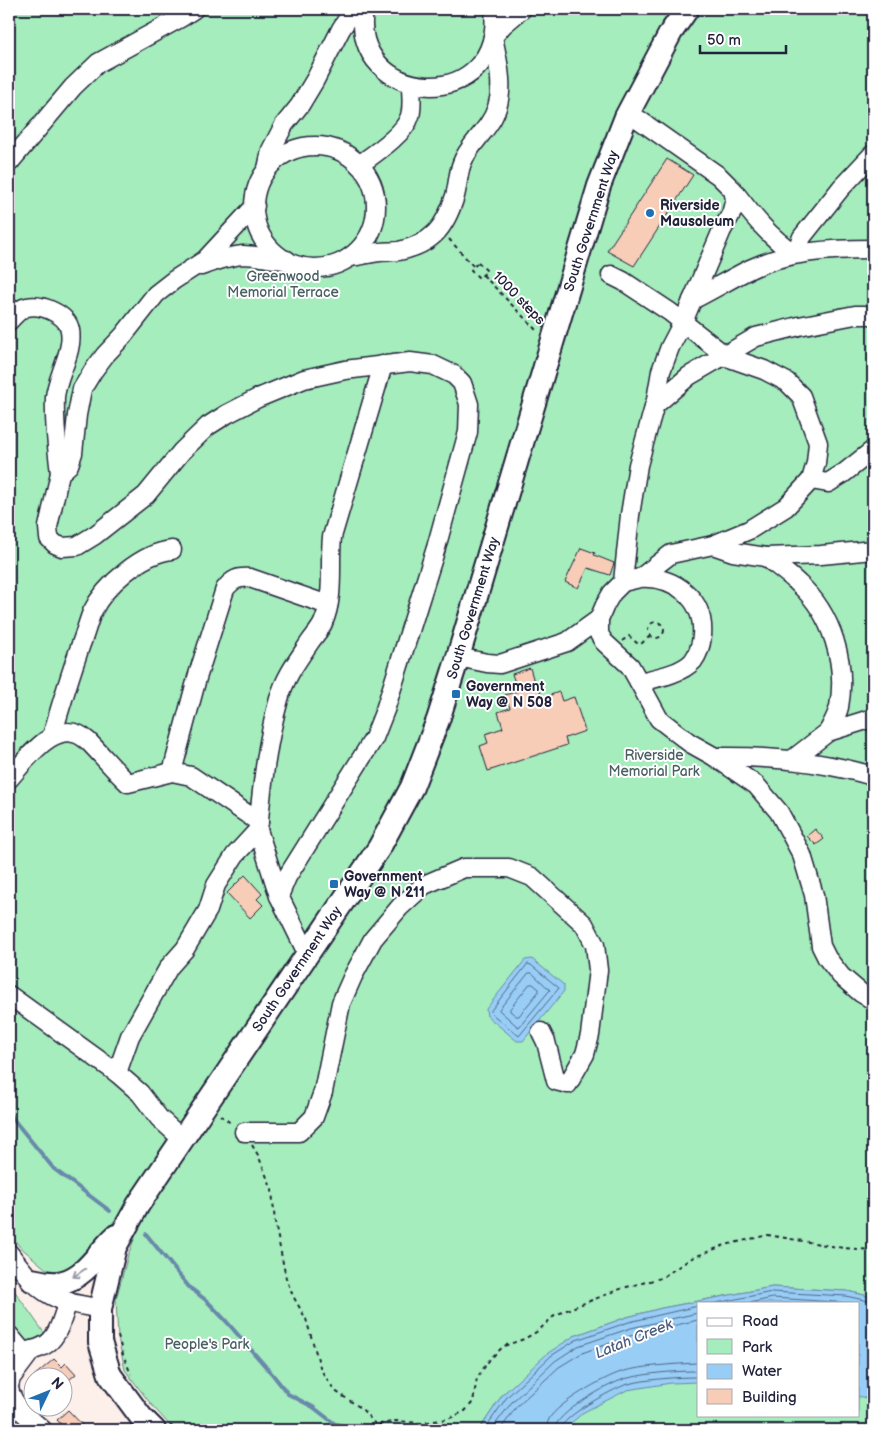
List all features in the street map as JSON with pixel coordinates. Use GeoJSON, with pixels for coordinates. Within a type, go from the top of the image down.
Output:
{"type":"FeatureCollection","features":[{"type":"Feature","properties":{"kind":"main road","name":"South Government Way"},"geometry":{"type":"LineString","coordinates":[[160,1425],[141,1417],[110,1375],[100,1342],[100,1309],[115,1247],[138,1205],[379,848],[412,787],[438,720],[458,657],[599,186],[628,112],[671,32],[687,9]]}},
{"type":"Feature","properties":{"kind":"main road"},"geometry":{"type":"LineString","coordinates":[[32,1280],[48,1283],[63,1282],[77,1275],[91,1265],[105,1246],[126,1227]]}},
{"type":"Feature","properties":{"kind":"street"},"geometry":{"type":"LineString","coordinates":[[9,163],[73,87],[98,63],[194,9]]}},
{"type":"Feature","properties":{"kind":"street"},"geometry":{"type":"LineString","coordinates":[[267,169],[277,159],[289,152],[303,147],[317,146],[332,148],[345,154],[359,165],[371,183],[376,204],[376,215],[369,235],[363,245],[350,257],[336,264],[315,267],[304,266],[287,260],[272,250],[264,238],[258,225],[255,206],[255,196],[267,169],[271,150],[284,125],[300,105],[341,29],[354,9]]}},
{"type":"Feature","properties":{"kind":"street"},"geometry":{"type":"LineString","coordinates":[[364,9],[364,32],[372,55],[392,75],[410,84],[422,87],[437,87],[465,76],[480,64],[494,37],[503,25],[522,9]]}},
{"type":"Feature","properties":{"kind":"street"},"geometry":{"type":"LineString","coordinates":[[350,257],[380,252],[397,252],[421,245],[440,230],[446,220],[455,196],[462,162],[490,124],[500,102],[501,72],[494,37],[494,9]]}},
{"type":"Feature","properties":{"kind":"street"},"geometry":{"type":"LineString","coordinates":[[359,165],[400,132],[410,118],[410,84]]}},
{"type":"Feature","properties":{"kind":"street"},"geometry":{"type":"LineString","coordinates":[[628,112],[719,176],[733,190],[767,232],[795,254]]}},
{"type":"Feature","properties":{"kind":"street"},"geometry":{"type":"LineString","coordinates":[[795,254],[802,236],[841,188],[873,154]]}},
{"type":"Feature","properties":{"kind":"street"},"geometry":{"type":"LineString","coordinates":[[623,582],[630,515],[638,465],[662,371],[670,347],[683,322],[722,230],[731,214],[735,198],[733,190]]}},
{"type":"Feature","properties":{"kind":"street"},"geometry":{"type":"LineString","coordinates":[[60,473],[69,465],[73,453],[82,389],[104,355],[123,336],[156,294],[210,255],[255,206]]}},
{"type":"Feature","properties":{"kind":"street"},"geometry":{"type":"LineString","coordinates":[[692,300],[751,269],[795,254],[843,249],[873,249]]}},
{"type":"Feature","properties":{"kind":"street"},"geometry":{"type":"LineString","coordinates":[[194,268],[219,259],[244,255],[272,260],[287,260]]}},
{"type":"Feature","properties":{"kind":"street"},"geometry":{"type":"LineString","coordinates":[[611,275],[652,299],[724,355],[787,382],[801,396],[818,443],[816,463],[811,480],[786,507],[749,530],[713,545],[671,554],[640,578]]}},
{"type":"Feature","properties":{"kind":"street"},"geometry":{"type":"LineString","coordinates":[[9,321],[25,307],[40,307],[54,312],[64,319],[70,329],[70,341],[55,396],[60,473],[48,527],[48,538],[55,544],[62,546],[77,546],[146,495],[182,451],[208,426],[226,414],[258,398],[304,379],[345,370],[410,362],[433,365],[454,375],[462,383],[469,404],[468,432],[436,548],[385,710],[374,738],[287,877],[279,896]]}},
{"type":"Feature","properties":{"kind":"street"},"geometry":{"type":"LineString","coordinates":[[654,406],[689,376],[756,337],[846,317],[873,315]]}},
{"type":"Feature","properties":{"kind":"street"},"geometry":{"type":"LineString","coordinates":[[308,953],[279,896],[258,826],[268,753],[279,698],[288,674],[323,624],[331,584],[330,555],[332,537],[383,365]]}},
{"type":"Feature","properties":{"kind":"street"},"geometry":{"type":"LineString","coordinates":[[811,480],[828,482],[844,473],[873,450]]}},
{"type":"Feature","properties":{"kind":"street"},"geometry":{"type":"LineString","coordinates":[[713,545],[732,552],[766,557],[821,555],[873,550]]}},
{"type":"Feature","properties":{"kind":"street"},"geometry":{"type":"LineString","coordinates":[[52,736],[93,610],[116,580],[132,566],[147,557],[162,551],[172,550]]}},
{"type":"Feature","properties":{"kind":"street"},"geometry":{"type":"LineString","coordinates":[[766,557],[800,584],[824,614],[832,632],[839,656],[841,683],[838,709],[828,732]]}},
{"type":"Feature","properties":{"kind":"street"},"geometry":{"type":"LineString","coordinates":[[172,772],[197,678],[225,588],[230,582],[239,577],[250,578],[328,605]]}},
{"type":"Feature","properties":{"kind":"street"},"geometry":{"type":"LineString","coordinates":[[639,682],[682,669],[692,661],[701,646],[702,627],[700,612],[692,598],[680,587],[652,577],[623,582],[612,593],[604,605],[599,618],[599,634],[604,642],[630,666],[659,719],[690,743],[716,757],[756,785],[779,812],[802,855],[814,895],[822,946],[827,958],[861,993],[873,1000]]}},
{"type":"Feature","properties":{"kind":"street"},"geometry":{"type":"LineString","coordinates":[[458,657],[500,664],[567,642],[599,618]]}},
{"type":"Feature","properties":{"kind":"street"},"geometry":{"type":"LineString","coordinates":[[793,759],[828,732],[873,718]]}},
{"type":"Feature","properties":{"kind":"street"},"geometry":{"type":"LineString","coordinates":[[9,779],[48,738],[58,734],[72,733],[87,740],[128,783],[172,772],[191,776],[258,826]]}},
{"type":"Feature","properties":{"kind":"street"},"geometry":{"type":"LineString","coordinates":[[716,757],[793,759],[873,776]]}},
{"type":"Feature","properties":{"kind":"street"},"geometry":{"type":"LineString","coordinates":[[117,1073],[130,1036],[169,967],[185,949],[208,910],[216,885],[235,855],[258,826]]}},
{"type":"Feature","properties":{"kind":"street"},"geometry":{"type":"LineString","coordinates":[[244,1132],[299,1132],[314,1117],[323,1092],[341,1003],[373,939],[400,907],[424,885],[464,868],[509,868],[532,877],[584,924],[595,945],[598,970],[590,1035],[585,1054],[568,1084],[556,1082],[542,1032]]}},
{"type":"Feature","properties":{"kind":"street"},"geometry":{"type":"LineString","coordinates":[[9,995],[117,1073],[140,1093],[159,1118],[182,1139]]}},
{"type":"Feature","properties":{"kind":"street"},"geometry":{"type":"LineString","coordinates":[[9,1253],[32,1280],[48,1294],[100,1309]]}},
{"type":"Feature","properties":{"kind":"street"},"geometry":{"type":"LineString","coordinates":[[21,1351],[42,1347],[52,1340],[59,1331],[68,1301]]}},
{"type":"Feature","properties":{"kind":"street"},"geometry":{"type":"LineString","coordinates":[[9,1335],[21,1351]]}},
{"type":"Feature","properties":{"kind":"street"},"geometry":{"type":"LineString","coordinates":[[21,1351],[11,1378],[10,1396],[27,1416],[43,1430]]}},
{"type":"Feature","properties":{"kind":"path"},"geometry":{"type":"LineString","coordinates":[[440,230],[474,266]]}},
{"type":"Feature","properties":{"kind":"path"},"geometry":{"type":"LineString","coordinates":[[479,263],[486,271],[483,275],[479,278],[470,268],[479,263]]}},
{"type":"Feature","properties":{"kind":"path","name":"1000 steps"},"geometry":{"type":"LineString","coordinates":[[483,275],[541,335]]}},
{"type":"Feature","properties":{"kind":"path"},"geometry":{"type":"LineString","coordinates":[[654,622],[662,624],[664,629],[661,636],[655,638],[650,636],[648,629],[650,624],[654,622]]}},
{"type":"Feature","properties":{"kind":"path"},"geometry":{"type":"LineString","coordinates":[[604,642],[617,646],[629,636],[638,644],[641,644],[650,636]]}},
{"type":"Feature","properties":{"kind":"path"},"geometry":{"type":"LineString","coordinates":[[206,1104],[244,1132],[258,1156],[272,1190],[275,1223],[286,1278],[292,1296],[306,1319],[321,1370],[335,1390],[361,1408],[376,1424],[378,1430]]}},
{"type":"Feature","properties":{"kind":"path"},"geometry":{"type":"LineString","coordinates":[[376,1424],[396,1421],[421,1423],[448,1419],[465,1411],[473,1402],[476,1378],[490,1359],[504,1346],[524,1339],[564,1312],[623,1288],[662,1278],[692,1258],[725,1245],[768,1235],[843,1248],[873,1250]]}},
{"type":"Feature","properties":{"kind":"path"},"geometry":{"type":"LineString","coordinates":[[117,1333],[123,1354],[134,1379]]}},
{"type":"Feature","properties":{"kind":"path"},"geometry":{"type":"LineString","coordinates":[[160,1425],[176,1430]]}},
{"type":"Feature","properties":{"kind":"green space"},"geometry":{"type":"Polygon","coordinates":[[[9,9],[873,9],[873,1297],[847,1291],[772,1287],[662,1308],[627,1317],[574,1336],[503,1394],[479,1430],[174,1430],[150,1403],[125,1370],[118,1338],[116,1299],[128,1255],[161,1170],[155,1164],[87,1259],[64,1273],[46,1269],[19,1246],[9,1232],[9,9]]]}},
{"type":"Feature","properties":{"kind":"green space"},"geometry":{"type":"Polygon","coordinates":[[[9,1283],[45,1334],[36,1341],[23,1343],[9,1323],[9,1283]]]}},
{"type":"Feature","properties":{"kind":"green space"},"geometry":{"type":"Polygon","coordinates":[[[860,1313],[873,1316],[873,1430],[508,1430],[697,1315],[697,1416],[860,1416],[860,1313]]]}},
{"type":"Feature","properties":{"kind":"water"},"geometry":{"type":"Polygon","coordinates":[[[532,959],[564,985],[564,991],[523,1041],[517,1041],[487,1016],[486,1009],[525,960],[532,959]]]}},
{"type":"Feature","properties":{"kind":"water","name":"Latah Creek"},"geometry":{"type":"Polygon","coordinates":[[[772,1287],[847,1291],[873,1297],[873,1400],[860,1397],[860,1302],[697,1302],[697,1382],[671,1383],[627,1390],[584,1412],[563,1430],[479,1430],[503,1394],[548,1353],[574,1336],[627,1317],[662,1308],[772,1287]]]}},
{"type":"Feature","properties":{"kind":"building","name":"Riverside Mausoleum"},"geometry":{"type":"Polygon","coordinates":[[[667,159],[693,175],[634,266],[607,251],[667,159]]]}},
{"type":"Feature","properties":{"kind":"building"},"geometry":{"type":"Polygon","coordinates":[[[581,548],[614,563],[610,575],[588,568],[578,588],[565,582],[581,548]]]}},
{"type":"Feature","properties":{"kind":"building"},"geometry":{"type":"Polygon","coordinates":[[[530,668],[535,685],[538,684],[542,698],[559,692],[562,701],[574,697],[585,731],[565,738],[567,745],[488,771],[480,746],[488,743],[485,734],[503,728],[498,712],[510,708],[505,695],[518,691],[512,674],[530,668]]]}},
{"type":"Feature","properties":{"kind":"building"},"geometry":{"type":"Polygon","coordinates":[[[815,829],[824,839],[816,845],[807,836],[815,829]]]}},
{"type":"Feature","properties":{"kind":"building"},"geometry":{"type":"Polygon","coordinates":[[[245,875],[262,894],[257,899],[263,905],[250,918],[227,893],[245,875]]]}},
{"type":"Feature","properties":{"kind":"building"},"geometry":{"type":"Polygon","coordinates":[[[54,1359],[61,1366],[46,1366],[54,1359]]]}},
{"type":"Feature","properties":{"kind":"building"},"geometry":{"type":"Polygon","coordinates":[[[72,1370],[76,1374],[72,1377],[72,1370]]]}},
{"type":"Feature","properties":{"kind":"building"},"geometry":{"type":"Polygon","coordinates":[[[72,1414],[87,1430],[66,1430],[57,1420],[61,1416],[72,1416],[72,1414]]]}},
{"type":"Feature","properties":{"kind":"waterway"},"geometry":{"type":"LineString","coordinates":[[9,1114],[54,1169],[110,1211]]}},
{"type":"Feature","properties":{"kind":"waterway"},"geometry":{"type":"LineString","coordinates":[[146,1234],[189,1287],[207,1301],[226,1321],[288,1394],[313,1407],[335,1424],[360,1430]]}},
{"type":"Feature","properties":{"kind":"place","name":"Riverside Mausoleum"},"geometry":{"type":"Point","coordinates":[650,213]}},
{"type":"Feature","properties":{"kind":"place","name":"Government Way @ N 508"},"geometry":{"type":"Point","coordinates":[456,694]}},
{"type":"Feature","properties":{"kind":"place","name":"Government Way @ N 211"},"geometry":{"type":"Point","coordinates":[334,884]}},
{"type":"Feature","properties":{"kind":"park label","name":"Greenwood Memorial Terrace"},"geometry":{"type":"Point","coordinates":[283,284]}},
{"type":"Feature","properties":{"kind":"park label","name":"Riverside Memorial Park"},"geometry":{"type":"Point","coordinates":[654,764]}},
{"type":"Feature","properties":{"kind":"park label","name":"People's Park"},"geometry":{"type":"Point","coordinates":[207,1344]}}]}
